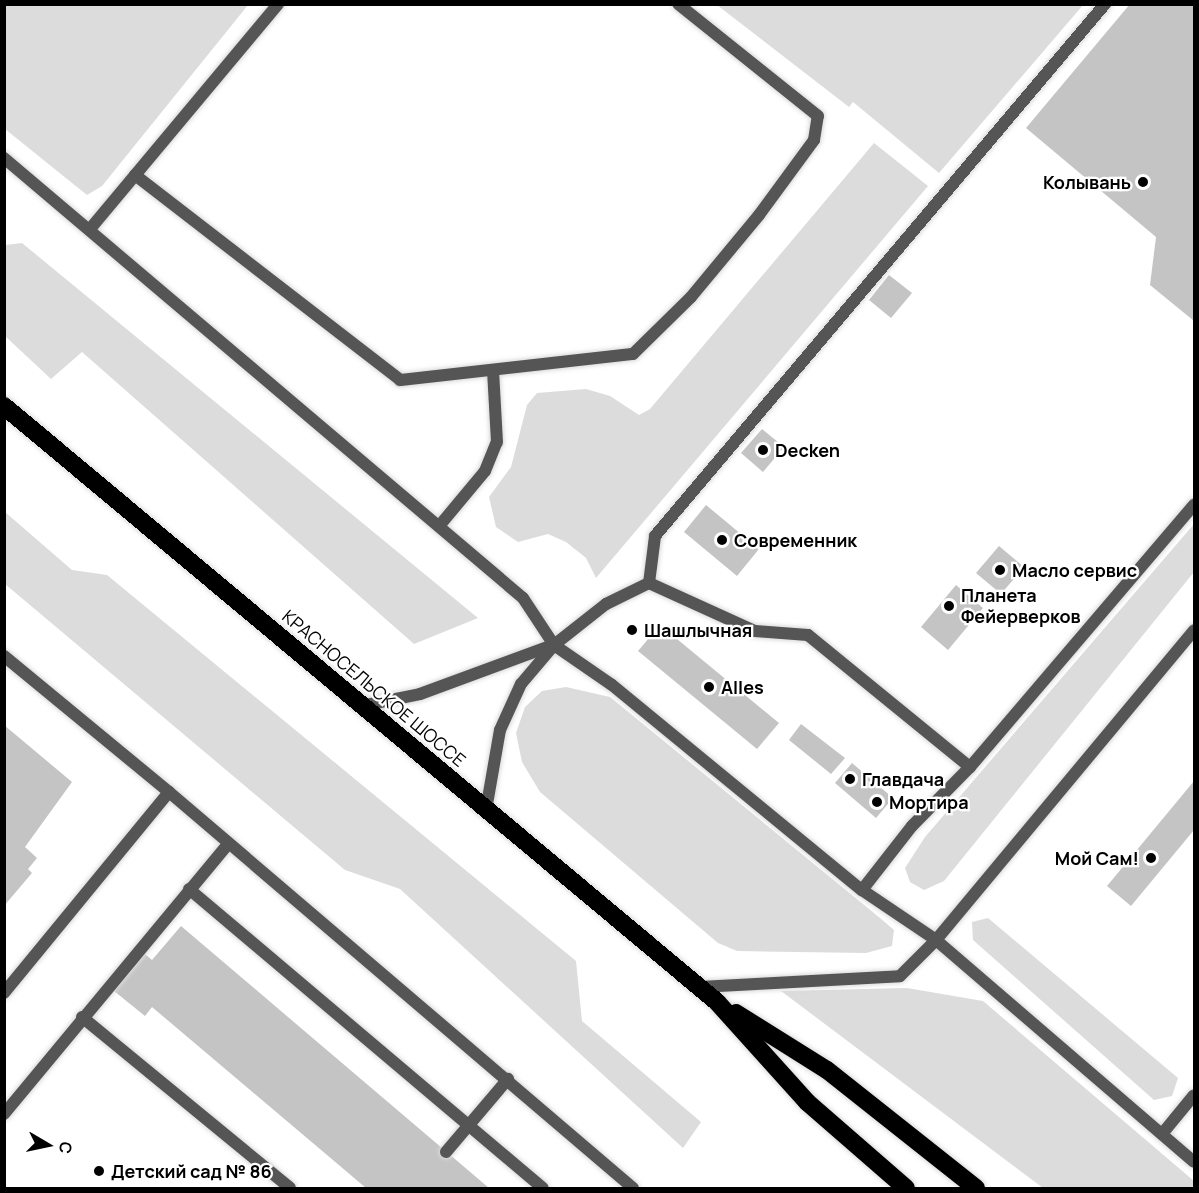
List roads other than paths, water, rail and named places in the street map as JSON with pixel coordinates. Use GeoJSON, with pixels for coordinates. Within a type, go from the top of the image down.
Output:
{"type":"FeatureCollection","features":[{"type":"Feature","properties":{"kind":"highway","name":"КРАСНОСЕЛЬСКОЕ ШОССЕ"},"geometry":{"type":"LineString","coordinates":[[4,406],[700,987],[717,1002],[807,1102],[906,1188]]}},
{"type":"Feature","properties":{"kind":"highway","name":"КРАСНОСЕЛЬСКОЕ ШОССЕ"},"geometry":{"type":"LineString","coordinates":[[717,1002],[827,1070],[976,1188]]}},
{"type":"Feature","properties":{"kind":"lane"},"geometry":{"type":"LineString","coordinates":[[90,229],[278,4]]}},
{"type":"Feature","properties":{"kind":"lane"},"geometry":{"type":"LineString","coordinates":[[135,175],[400,380],[633,354],[698,288],[814,141],[818,116],[678,4]]}},
{"type":"Feature","properties":{"kind":"lane"},"geometry":{"type":"LineString","coordinates":[[649,583],[655,536],[1105,4]]}},
{"type":"Feature","properties":{"kind":"lane"},"geometry":{"type":"LineString","coordinates":[[4,158],[440,525],[523,598],[554,645],[612,685],[862,890],[936,940],[1194,1162]]}},
{"type":"Feature","properties":{"kind":"lane"},"geometry":{"type":"LineString","coordinates":[[440,525],[484,471],[497,442],[492,371]]}},
{"type":"Feature","properties":{"kind":"lane"},"geometry":{"type":"LineString","coordinates":[[862,890],[912,826],[970,767],[1194,505]]}},
{"type":"Feature","properties":{"kind":"lane"},"geometry":{"type":"LineString","coordinates":[[486,810],[500,730],[520,684],[554,645],[606,604],[649,583]]}},
{"type":"Feature","properties":{"kind":"lane"},"geometry":{"type":"LineString","coordinates":[[649,583],[755,631],[808,635],[970,767]]}},
{"type":"Feature","properties":{"kind":"lane"},"geometry":{"type":"LineString","coordinates":[[700,987],[900,976],[936,940],[1194,630]]}},
{"type":"Feature","properties":{"kind":"lane"},"geometry":{"type":"LineString","coordinates":[[361,705],[420,694],[554,645]]}},
{"type":"Feature","properties":{"kind":"lane"},"geometry":{"type":"LineString","coordinates":[[4,656],[169,792],[633,1188]]}},
{"type":"Feature","properties":{"kind":"lane"},"geometry":{"type":"LineString","coordinates":[[4,993],[169,792]]}},
{"type":"Feature","properties":{"kind":"lane"},"geometry":{"type":"LineString","coordinates":[[4,1114],[82,1017],[228,844]]}},
{"type":"Feature","properties":{"kind":"lane"},"geometry":{"type":"LineString","coordinates":[[189,889],[543,1188]]}},
{"type":"Feature","properties":{"kind":"lane"},"geometry":{"type":"LineString","coordinates":[[82,1017],[290,1188]]}},
{"type":"Feature","properties":{"kind":"lane"},"geometry":{"type":"LineString","coordinates":[[446,1152],[508,1079]]}},
{"type":"Feature","properties":{"kind":"lane"},"geometry":{"type":"LineString","coordinates":[[1162,1134],[1194,1095]]}},
{"type":"Feature","properties":{"kind":"place","name":"Колывань"},"geometry":{"type":"Point","coordinates":[1143,182]}},
{"type":"Feature","properties":{"kind":"place","name":"Decken"},"geometry":{"type":"Point","coordinates":[763,450]}},
{"type":"Feature","properties":{"kind":"place","name":"Современник"},"geometry":{"type":"Point","coordinates":[722,540]}},
{"type":"Feature","properties":{"kind":"place","name":"Масло сервис"},"geometry":{"type":"Point","coordinates":[1000,570]}},
{"type":"Feature","properties":{"kind":"place","name":"Планета Фейерверков"},"geometry":{"type":"Point","coordinates":[949,606]}},
{"type":"Feature","properties":{"kind":"place","name":"Шашлычная"},"geometry":{"type":"Point","coordinates":[632,630]}},
{"type":"Feature","properties":{"kind":"place","name":"Alles"},"geometry":{"type":"Point","coordinates":[709,687]}},
{"type":"Feature","properties":{"kind":"place","name":"Главдача"},"geometry":{"type":"Point","coordinates":[850,779]}},
{"type":"Feature","properties":{"kind":"place","name":"Мортира"},"geometry":{"type":"Point","coordinates":[877,802]}},
{"type":"Feature","properties":{"kind":"place","name":"Мой Сам!"},"geometry":{"type":"Point","coordinates":[1151,858]}},
{"type":"Feature","properties":{"kind":"place","name":"Детский сад № 86"},"geometry":{"type":"Point","coordinates":[99,1171]}}]}
